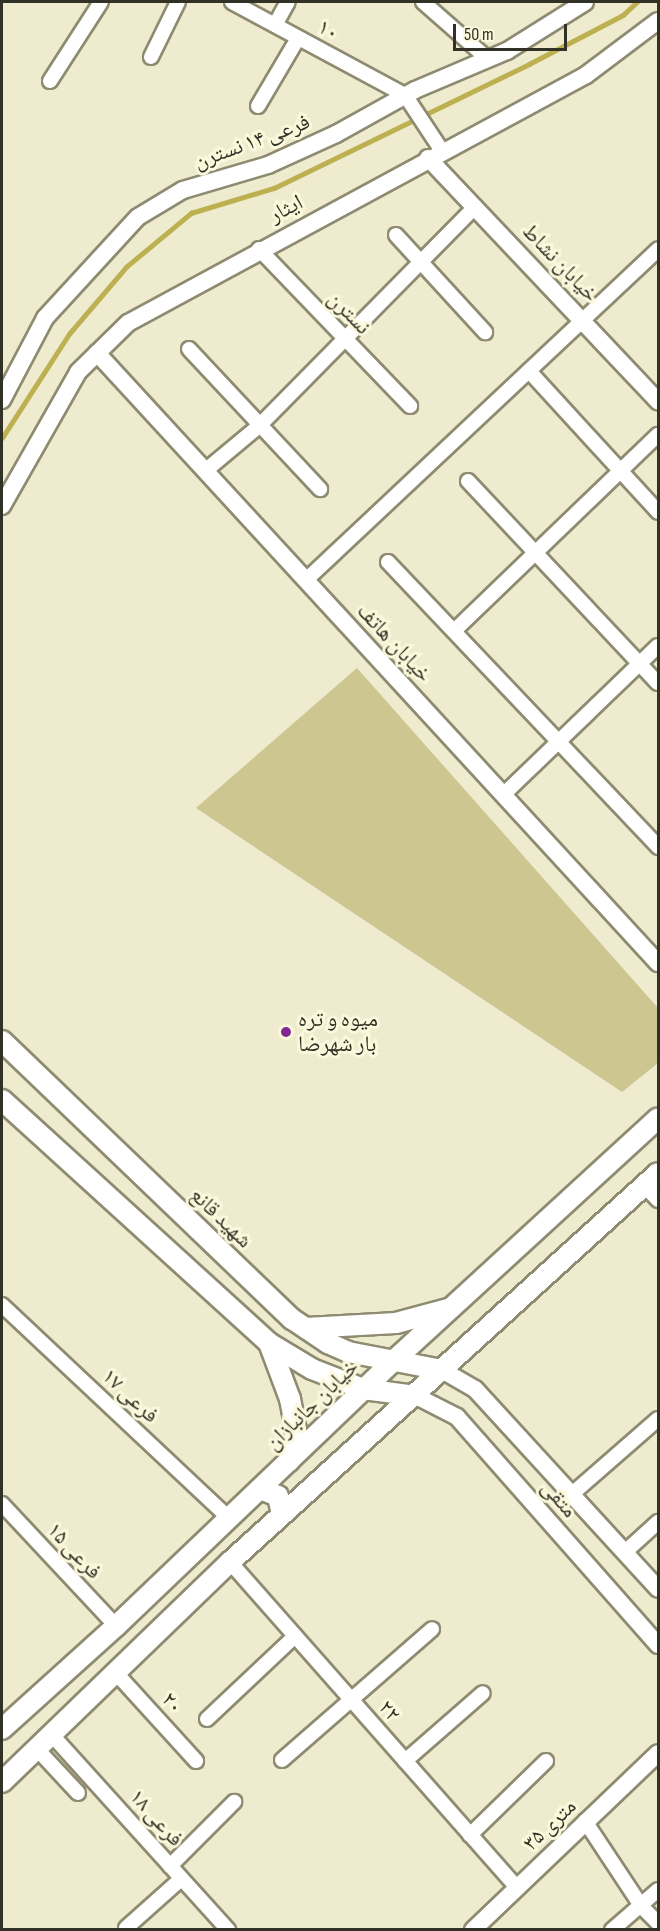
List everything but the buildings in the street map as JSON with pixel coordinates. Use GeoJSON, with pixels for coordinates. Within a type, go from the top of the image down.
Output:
{"type":"FeatureCollection","features":[{"type":"Feature","properties":{"kind":"main road","name":"شهید قانع"},"geometry":{"type":"LineString","coordinates":[[2,1041],[306,1328],[348,1352],[391,1363],[442,1370]]}},
{"type":"Feature","properties":{"kind":"main road"},"geometry":{"type":"LineString","coordinates":[[2,1100],[269,1343],[312,1369],[363,1389],[416,1396]]}},
{"type":"Feature","properties":{"kind":"main road","name":"خیابان جانبازان"},"geometry":{"type":"LineString","coordinates":[[2,1729],[230,1519],[363,1389],[658,1118]]}},
{"type":"Feature","properties":{"kind":"main road"},"geometry":{"type":"LineString","coordinates":[[2,1782],[230,1562],[416,1396],[442,1370],[654,1186]]}},
{"type":"Feature","properties":{"kind":"main road"},"geometry":{"type":"LineString","coordinates":[[306,1328],[396,1323],[450,1308]]}},
{"type":"Feature","properties":{"kind":"main road"},"geometry":{"type":"LineString","coordinates":[[269,1343],[290,1399],[296,1431],[289,1461]]}},
{"type":"Feature","properties":{"kind":"main road"},"geometry":{"type":"LineString","coordinates":[[260,1489],[278,1496],[282,1515]]}},
{"type":"Feature","properties":{"kind":"street"},"geometry":{"type":"LineString","coordinates":[[50,81],[101,2]]}},
{"type":"Feature","properties":{"kind":"street"},"geometry":{"type":"LineString","coordinates":[[151,57],[178,2]]}},
{"type":"Feature","properties":{"kind":"street","name":"۱۰"},"geometry":{"type":"LineString","coordinates":[[231,2],[408,100]]}},
{"type":"Feature","properties":{"kind":"street"},"geometry":{"type":"LineString","coordinates":[[275,25],[288,2]]}},
{"type":"Feature","properties":{"kind":"street"},"geometry":{"type":"LineString","coordinates":[[423,2],[488,59]]}},
{"type":"Feature","properties":{"kind":"street","name":"فرعی ۱۴ نسترن"},"geometry":{"type":"LineString","coordinates":[[2,400],[45,318],[138,218],[183,190],[268,165],[408,100],[488,59],[585,2]]}},
{"type":"Feature","properties":{"kind":"street","name":"ایثار"},"geometry":{"type":"LineString","coordinates":[[2,506],[51,414],[78,372],[128,323],[259,249],[586,75],[658,21]]}},
{"type":"Feature","properties":{"kind":"street"},"geometry":{"type":"LineString","coordinates":[[258,106],[298,38]]}},
{"type":"Feature","properties":{"kind":"street"},"geometry":{"type":"LineString","coordinates":[[408,100],[423,124],[435,155]]}},
{"type":"Feature","properties":{"kind":"street","name":"خیابان نشاط"},"geometry":{"type":"LineString","coordinates":[[435,155],[476,207],[584,319],[658,401]]}},
{"type":"Feature","properties":{"kind":"street"},"geometry":{"type":"LineString","coordinates":[[205,471],[259,426],[476,207]]}},
{"type":"Feature","properties":{"kind":"street"},"geometry":{"type":"LineString","coordinates":[[396,235],[485,332]]}},
{"type":"Feature","properties":{"kind":"street","name":"نسترن"},"geometry":{"type":"LineString","coordinates":[[259,249],[410,406]]}},
{"type":"Feature","properties":{"kind":"street"},"geometry":{"type":"LineString","coordinates":[[306,580],[658,249]]}},
{"type":"Feature","properties":{"kind":"street"},"geometry":{"type":"LineString","coordinates":[[189,349],[320,489]]}},
{"type":"Feature","properties":{"kind":"street","name":"خیابان هاتف"},"geometry":{"type":"LineString","coordinates":[[97,353],[658,963]]}},
{"type":"Feature","properties":{"kind":"street"},"geometry":{"type":"LineString","coordinates":[[529,371],[658,512]]}},
{"type":"Feature","properties":{"kind":"street"},"geometry":{"type":"LineString","coordinates":[[454,631],[658,435]]}},
{"type":"Feature","properties":{"kind":"street"},"geometry":{"type":"LineString","coordinates":[[468,481],[533,553],[658,683]]}},
{"type":"Feature","properties":{"kind":"street"},"geometry":{"type":"LineString","coordinates":[[388,562],[658,847]]}},
{"type":"Feature","properties":{"kind":"street"},"geometry":{"type":"LineString","coordinates":[[503,795],[658,646]]}},
{"type":"Feature","properties":{"kind":"street","name":"فرعی ۱۷"},"geometry":{"type":"LineString","coordinates":[[2,1305],[230,1519]]}},
{"type":"Feature","properties":{"kind":"street","name":"متقی"},"geometry":{"type":"LineString","coordinates":[[442,1370],[475,1389],[658,1589]]}},
{"type":"Feature","properties":{"kind":"street","name":"متقی"},"geometry":{"type":"LineString","coordinates":[[416,1396],[457,1417],[658,1645]]}},
{"type":"Feature","properties":{"kind":"street"},"geometry":{"type":"LineString","coordinates":[[572,1494],[658,1419]]}},
{"type":"Feature","properties":{"kind":"street","name":"فرعی ۱۵"},"geometry":{"type":"LineString","coordinates":[[2,1504],[116,1626]]}},
{"type":"Feature","properties":{"kind":"street"},"geometry":{"type":"LineString","coordinates":[[625,1552],[658,1522]]}},
{"type":"Feature","properties":{"kind":"street","name":"۲۲"},"geometry":{"type":"LineString","coordinates":[[230,1562],[517,1888]]}},
{"type":"Feature","properties":{"kind":"street"},"geometry":{"type":"LineString","coordinates":[[282,1760],[349,1697],[432,1629]]}},
{"type":"Feature","properties":{"kind":"street"},"geometry":{"type":"LineString","coordinates":[[207,1719],[295,1636]]}},
{"type":"Feature","properties":{"kind":"street","name":"۲۰"},"geometry":{"type":"LineString","coordinates":[[116,1673],[196,1761]]}},
{"type":"Feature","properties":{"kind":"street"},"geometry":{"type":"LineString","coordinates":[[405,1761],[483,1693]]}},
{"type":"Feature","properties":{"kind":"street","name":"فرعی ۱۸"},"geometry":{"type":"LineString","coordinates":[[52,1735],[228,1929]]}},
{"type":"Feature","properties":{"kind":"street"},"geometry":{"type":"LineString","coordinates":[[37,1749],[78,1792]]}},
{"type":"Feature","properties":{"kind":"street","name":"۳۵ متری"},"geometry":{"type":"LineString","coordinates":[[473,1929],[658,1753]]}},
{"type":"Feature","properties":{"kind":"street"},"geometry":{"type":"LineString","coordinates":[[470,1835],[546,1761]]}},
{"type":"Feature","properties":{"kind":"street"},"geometry":{"type":"LineString","coordinates":[[170,1866],[234,1802]]}},
{"type":"Feature","properties":{"kind":"street"},"geometry":{"type":"LineString","coordinates":[[585,1821],[642,1907],[658,1923]]}},
{"type":"Feature","properties":{"kind":"street"},"geometry":{"type":"LineString","coordinates":[[126,1928],[181,1878]]}},
{"type":"Feature","properties":{"kind":"street"},"geometry":{"type":"LineString","coordinates":[[612,1929],[642,1907],[658,1890]]}},
{"type":"Feature","properties":{"kind":"shaded area"},"geometry":{"type":"Polygon","coordinates":[[[357,668],[658,1008],[658,1063],[622,1092],[196,808],[357,668]]]}},
{"type":"Feature","properties":{"kind":"waterway"},"geometry":{"type":"LineString","coordinates":[[2,438],[69,334],[126,267],[191,213],[274,188],[529,64],[623,15],[637,2]]}},
{"type":"Feature","properties":{"kind":"place","name":"میوه و تره بار شهرضا"},"geometry":{"type":"Point","coordinates":[286,1032]}}]}
